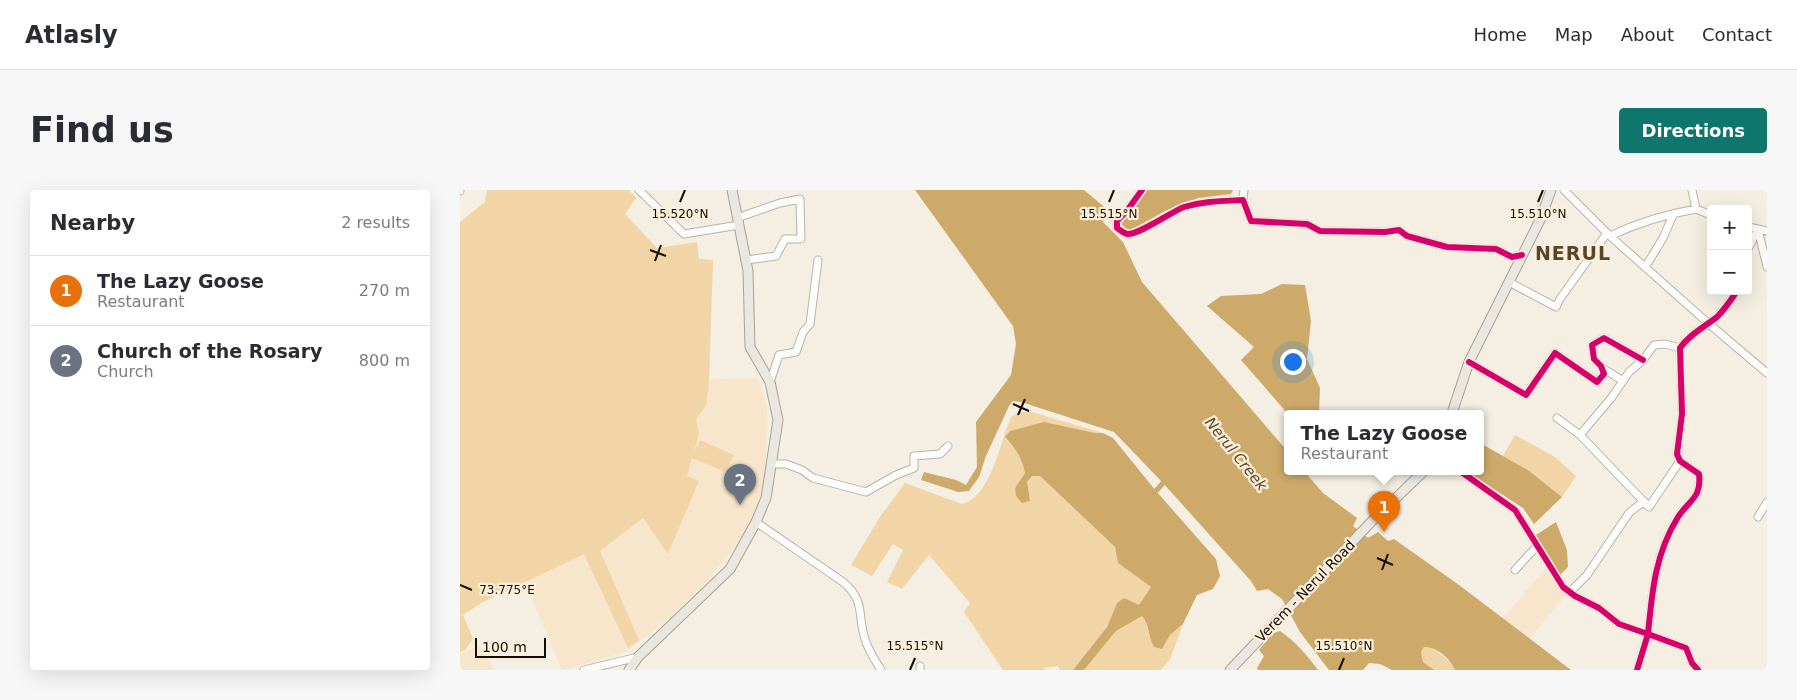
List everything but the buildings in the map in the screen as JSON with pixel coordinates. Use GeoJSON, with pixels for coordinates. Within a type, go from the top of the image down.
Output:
{"type":"FeatureCollection","features":[{"type":"Feature","properties":{"kind":"main road"},"geometry":{"type":"LineString","coordinates":[[629,670],[638,657],[730,569],[756,522],[766,498],[778,420],[770,382],[750,347],[748,271],[732,190]]}},
{"type":"Feature","properties":{"kind":"main road"},"geometry":{"type":"LineString","coordinates":[[1453,410],[1469,362],[1522,254],[1542,218],[1551,190]]}},
{"type":"Feature","properties":{"kind":"main road","name":"Verem - Nerul Road"},"geometry":{"type":"LineString","coordinates":[[1230,670],[1373,520],[1420,475]]}},
{"type":"Feature","properties":{"kind":"street"},"geometry":{"type":"LineString","coordinates":[[639,190],[684,234],[738,222],[780,203],[800,199],[801,239],[785,240],[776,256],[746,260]]}},
{"type":"Feature","properties":{"kind":"street"},"geometry":{"type":"LineString","coordinates":[[1142,190],[1126,212],[1117,220],[1117,228],[1125,233],[1147,226],[1183,208],[1211,201],[1243,200]]}},
{"type":"Feature","properties":{"kind":"street"},"geometry":{"type":"LineString","coordinates":[[1244,190],[1243,200],[1251,221],[1307,224],[1320,231],[1385,232],[1399,230],[1407,236],[1447,247],[1496,249],[1512,256],[1522,254]]}},
{"type":"Feature","properties":{"kind":"street"},"geometry":{"type":"LineString","coordinates":[[1564,190],[1637,261],[1646,266],[1708,323],[1767,373]]}},
{"type":"Feature","properties":{"kind":"street"},"geometry":{"type":"LineString","coordinates":[[1692,190],[1696,209]]}},
{"type":"Feature","properties":{"kind":"street"},"geometry":{"type":"LineString","coordinates":[[1509,282],[1556,307],[1560,299],[1609,235],[1633,225],[1696,209],[1707,213]]}},
{"type":"Feature","properties":{"kind":"street"},"geometry":{"type":"LineString","coordinates":[[1646,266],[1663,238],[1673,215]]}},
{"type":"Feature","properties":{"kind":"street"},"geometry":{"type":"LineString","coordinates":[[1752,228],[1767,231]]}},
{"type":"Feature","properties":{"kind":"street"},"geometry":{"type":"LineString","coordinates":[[1752,241],[1758,230]]}},
{"type":"Feature","properties":{"kind":"street"},"geometry":{"type":"LineString","coordinates":[[1758,230],[1767,267]]}},
{"type":"Feature","properties":{"kind":"street"},"geometry":{"type":"LineString","coordinates":[[770,382],[779,355],[796,352],[803,332],[810,324],[818,260]]}},
{"type":"Feature","properties":{"kind":"street"},"geometry":{"type":"LineString","coordinates":[[1637,670],[1648,634],[1653,579],[1658,564],[1672,527],[1692,502],[1698,492],[1700,482],[1699,474],[1680,461],[1676,448],[1682,414],[1680,348],[1686,340],[1728,305],[1735,295]]}},
{"type":"Feature","properties":{"kind":"street"},"geometry":{"type":"LineString","coordinates":[[1623,381],[1594,359],[1592,345],[1604,338],[1643,360]]}},
{"type":"Feature","properties":{"kind":"street"},"geometry":{"type":"LineString","coordinates":[[1580,435],[1612,397],[1629,372],[1643,360],[1654,345],[1665,344],[1680,348]]}},
{"type":"Feature","properties":{"kind":"street"},"geometry":{"type":"LineString","coordinates":[[1469,362],[1526,395],[1555,353],[1597,382],[1604,374],[1601,366]]}},
{"type":"Feature","properties":{"kind":"street"},"geometry":{"type":"LineString","coordinates":[[1557,418],[1580,435],[1649,506],[1680,461]]}},
{"type":"Feature","properties":{"kind":"street"},"geometry":{"type":"LineString","coordinates":[[940,454],[948,446]]}},
{"type":"Feature","properties":{"kind":"street"},"geometry":{"type":"LineString","coordinates":[[771,464],[786,464],[802,470],[813,478],[866,492],[896,475],[914,468],[914,456],[940,454],[948,458]]}},
{"type":"Feature","properties":{"kind":"street"},"geometry":{"type":"LineString","coordinates":[[1466,475],[1515,510],[1563,586],[1570,592],[1599,608],[1619,624],[1686,648],[1692,663],[1698,670]]}},
{"type":"Feature","properties":{"kind":"street"},"geometry":{"type":"LineString","coordinates":[[1570,592],[1587,575],[1629,514],[1644,501]]}},
{"type":"Feature","properties":{"kind":"street"},"geometry":{"type":"LineString","coordinates":[[1758,517],[1767,502]]}},
{"type":"Feature","properties":{"kind":"street"},"geometry":{"type":"LineString","coordinates":[[756,522],[844,582],[855,593],[861,612],[864,637],[870,653],[881,670]]}},
{"type":"Feature","properties":{"kind":"street"},"geometry":{"type":"LineString","coordinates":[[1515,570],[1537,546]]}},
{"type":"Feature","properties":{"kind":"street"},"geometry":{"type":"LineString","coordinates":[[584,670],[638,657]]}},
{"type":"Feature","properties":{"kind":"shaded area"},"geometry":{"type":"Polygon","coordinates":[[[487,190],[629,190],[636,198],[625,214],[657,248],[697,242],[699,259],[713,260],[709,383],[706,406],[696,419],[699,434],[694,452],[700,440],[734,455],[726,472],[692,458],[687,476],[699,481],[668,554],[643,518],[600,551],[639,640],[628,648],[584,554],[481,603],[463,615],[473,639],[465,650],[460,652],[460,222],[485,202],[487,190]]]}},
{"type":"Feature","properties":{"kind":"shaded area"},"geometry":{"type":"Polygon","coordinates":[[[758,378],[767,407],[766,460],[763,494],[747,531],[706,582],[668,619],[626,652],[562,670],[524,580],[685,420],[712,379],[758,378]]]}},
{"type":"Feature","properties":{"kind":"shaded area"},"geometry":{"type":"Polygon","coordinates":[[[1019,412],[1032,412],[1103,433],[1005,438],[1018,454],[1025,473],[1015,488],[1027,482],[1032,476],[1040,476],[1115,547],[1118,563],[1151,587],[1139,605],[1117,603],[1107,627],[1073,670],[1060,670],[1058,666],[1044,668],[1045,670],[1003,670],[964,612],[970,603],[929,555],[902,589],[887,582],[903,550],[893,544],[872,576],[851,565],[880,517],[905,483],[962,504],[974,497],[988,479],[1011,417],[1019,412]]]}},
{"type":"Feature","properties":{"kind":"shaded area"},"geometry":{"type":"Polygon","coordinates":[[[1515,435],[1555,457],[1576,476],[1562,497],[1528,470],[1503,456],[1515,435]]]}},
{"type":"Feature","properties":{"kind":"shaded area"},"geometry":{"type":"Polygon","coordinates":[[[1546,568],[1566,595],[1529,639],[1502,619],[1546,568]]]}},
{"type":"Feature","properties":{"kind":"shaded area"},"geometry":{"type":"Polygon","coordinates":[[[1142,616],[1154,647],[1162,649],[1170,635],[1183,624],[1170,659],[1161,670],[1084,670],[1116,631],[1142,616]]]}},
{"type":"Feature","properties":{"kind":"shaded area"},"geometry":{"type":"Polygon","coordinates":[[[479,646],[495,670],[460,670],[460,654],[479,646]]]}},
{"type":"Feature","properties":{"kind":"shaded area"},"geometry":{"type":"Polygon","coordinates":[[[1430,646],[1453,664],[1455,670],[1434,670],[1423,662],[1421,652],[1424,647],[1430,646]]]}},
{"type":"Feature","properties":{"kind":"water","name":"Nerul Creek"},"geometry":{"type":"Polygon","coordinates":[[[915,190],[1084,190],[1108,210],[1103,222],[1123,242],[1142,282],[1284,447],[1284,475],[1307,475],[1323,493],[1357,518],[1353,526],[1368,538],[1378,532],[1388,541],[1394,539],[1459,585],[1571,670],[1455,670],[1450,662],[1438,651],[1424,647],[1421,652],[1423,662],[1434,670],[1392,670],[1380,664],[1369,663],[1363,670],[1329,670],[1300,632],[1282,599],[1268,589],[1257,591],[1251,581],[1163,483],[1114,432],[1021,402],[1013,401],[1009,406],[986,456],[979,477],[969,491],[958,492],[921,480],[924,472],[956,480],[966,485],[977,467],[976,422],[1011,375],[1016,344],[1013,326],[915,190]]]}},
{"type":"Feature","properties":{"kind":"water"},"geometry":{"type":"Polygon","coordinates":[[[1147,190],[1233,190],[1231,194],[1198,198],[1165,211],[1129,231],[1120,223],[1138,204],[1147,190]]]}},
{"type":"Feature","properties":{"kind":"water"},"geometry":{"type":"Polygon","coordinates":[[[1282,284],[1305,285],[1311,321],[1307,359],[1320,388],[1319,410],[1285,410],[1241,360],[1254,347],[1207,306],[1221,296],[1261,294],[1282,284]]]}},
{"type":"Feature","properties":{"kind":"water"},"geometry":{"type":"Polygon","coordinates":[[[1044,422],[1103,433],[1113,438],[1156,491],[1216,559],[1220,576],[1213,589],[1197,595],[1183,624],[1170,635],[1162,649],[1154,647],[1142,616],[1116,631],[1084,670],[1073,670],[1107,627],[1117,603],[1124,598],[1139,605],[1151,587],[1118,563],[1115,547],[1040,476],[1032,476],[1027,482],[1030,501],[1022,503],[1016,496],[1015,488],[1025,473],[1018,454],[1005,437],[1010,431],[1044,422]]]}},
{"type":"Feature","properties":{"kind":"water"},"geometry":{"type":"Polygon","coordinates":[[[1484,445],[1528,470],[1562,497],[1534,524],[1523,508],[1472,475],[1484,475],[1484,445]]]}},
{"type":"Feature","properties":{"kind":"water"},"geometry":{"type":"Polygon","coordinates":[[[1556,522],[1567,550],[1568,567],[1560,575],[1536,535],[1556,522]]]}},
{"type":"Feature","properties":{"kind":"water"},"geometry":{"type":"Polygon","coordinates":[[[1280,631],[1291,639],[1318,670],[1258,670],[1257,668],[1264,656],[1259,650],[1273,633],[1280,631]]]}},
{"type":"Feature","properties":{"kind":"waterway"},"geometry":{"type":"LineString","coordinates":[[1156,491],[1163,483]]}},
{"type":"Feature","properties":{"kind":"cycle path"},"geometry":{"type":"LineString","coordinates":[[1142,190],[1117,221],[1117,228],[1127,234],[1139,231],[1184,207],[1206,202],[1243,200],[1251,221],[1307,224],[1320,231],[1385,232],[1399,230],[1407,236],[1447,247],[1496,249],[1512,257],[1522,255]]}},
{"type":"Feature","properties":{"kind":"cycle path"},"geometry":{"type":"LineString","coordinates":[[1698,670],[1692,663],[1686,648],[1648,634],[1649,618],[1653,588],[1664,545],[1678,517],[1697,494],[1699,488],[1699,474],[1680,461],[1677,454],[1682,414],[1680,348],[1692,335],[1717,317],[1734,295]]}},
{"type":"Feature","properties":{"kind":"cycle path"},"geometry":{"type":"LineString","coordinates":[[1469,362],[1526,395],[1555,353],[1597,382],[1604,374],[1601,366],[1594,359],[1592,345],[1604,338],[1643,360]]}},
{"type":"Feature","properties":{"kind":"cycle path"},"geometry":{"type":"LineString","coordinates":[[1466,475],[1515,510],[1563,587],[1575,596],[1599,608],[1619,624],[1648,634],[1637,670]]}},
{"type":"Feature","properties":{"kind":"place","name":"Church of the Rosary"},"geometry":{"type":"Point","coordinates":[740,505]}},
{"type":"Feature","properties":{"kind":"place","name":"The Lazy Goose"},"geometry":{"type":"Point","coordinates":[1384,532]}},
{"type":"Feature","properties":{"kind":"district","name":"NERUL"},"geometry":{"type":"Point","coordinates":[1573,253]}}]}
